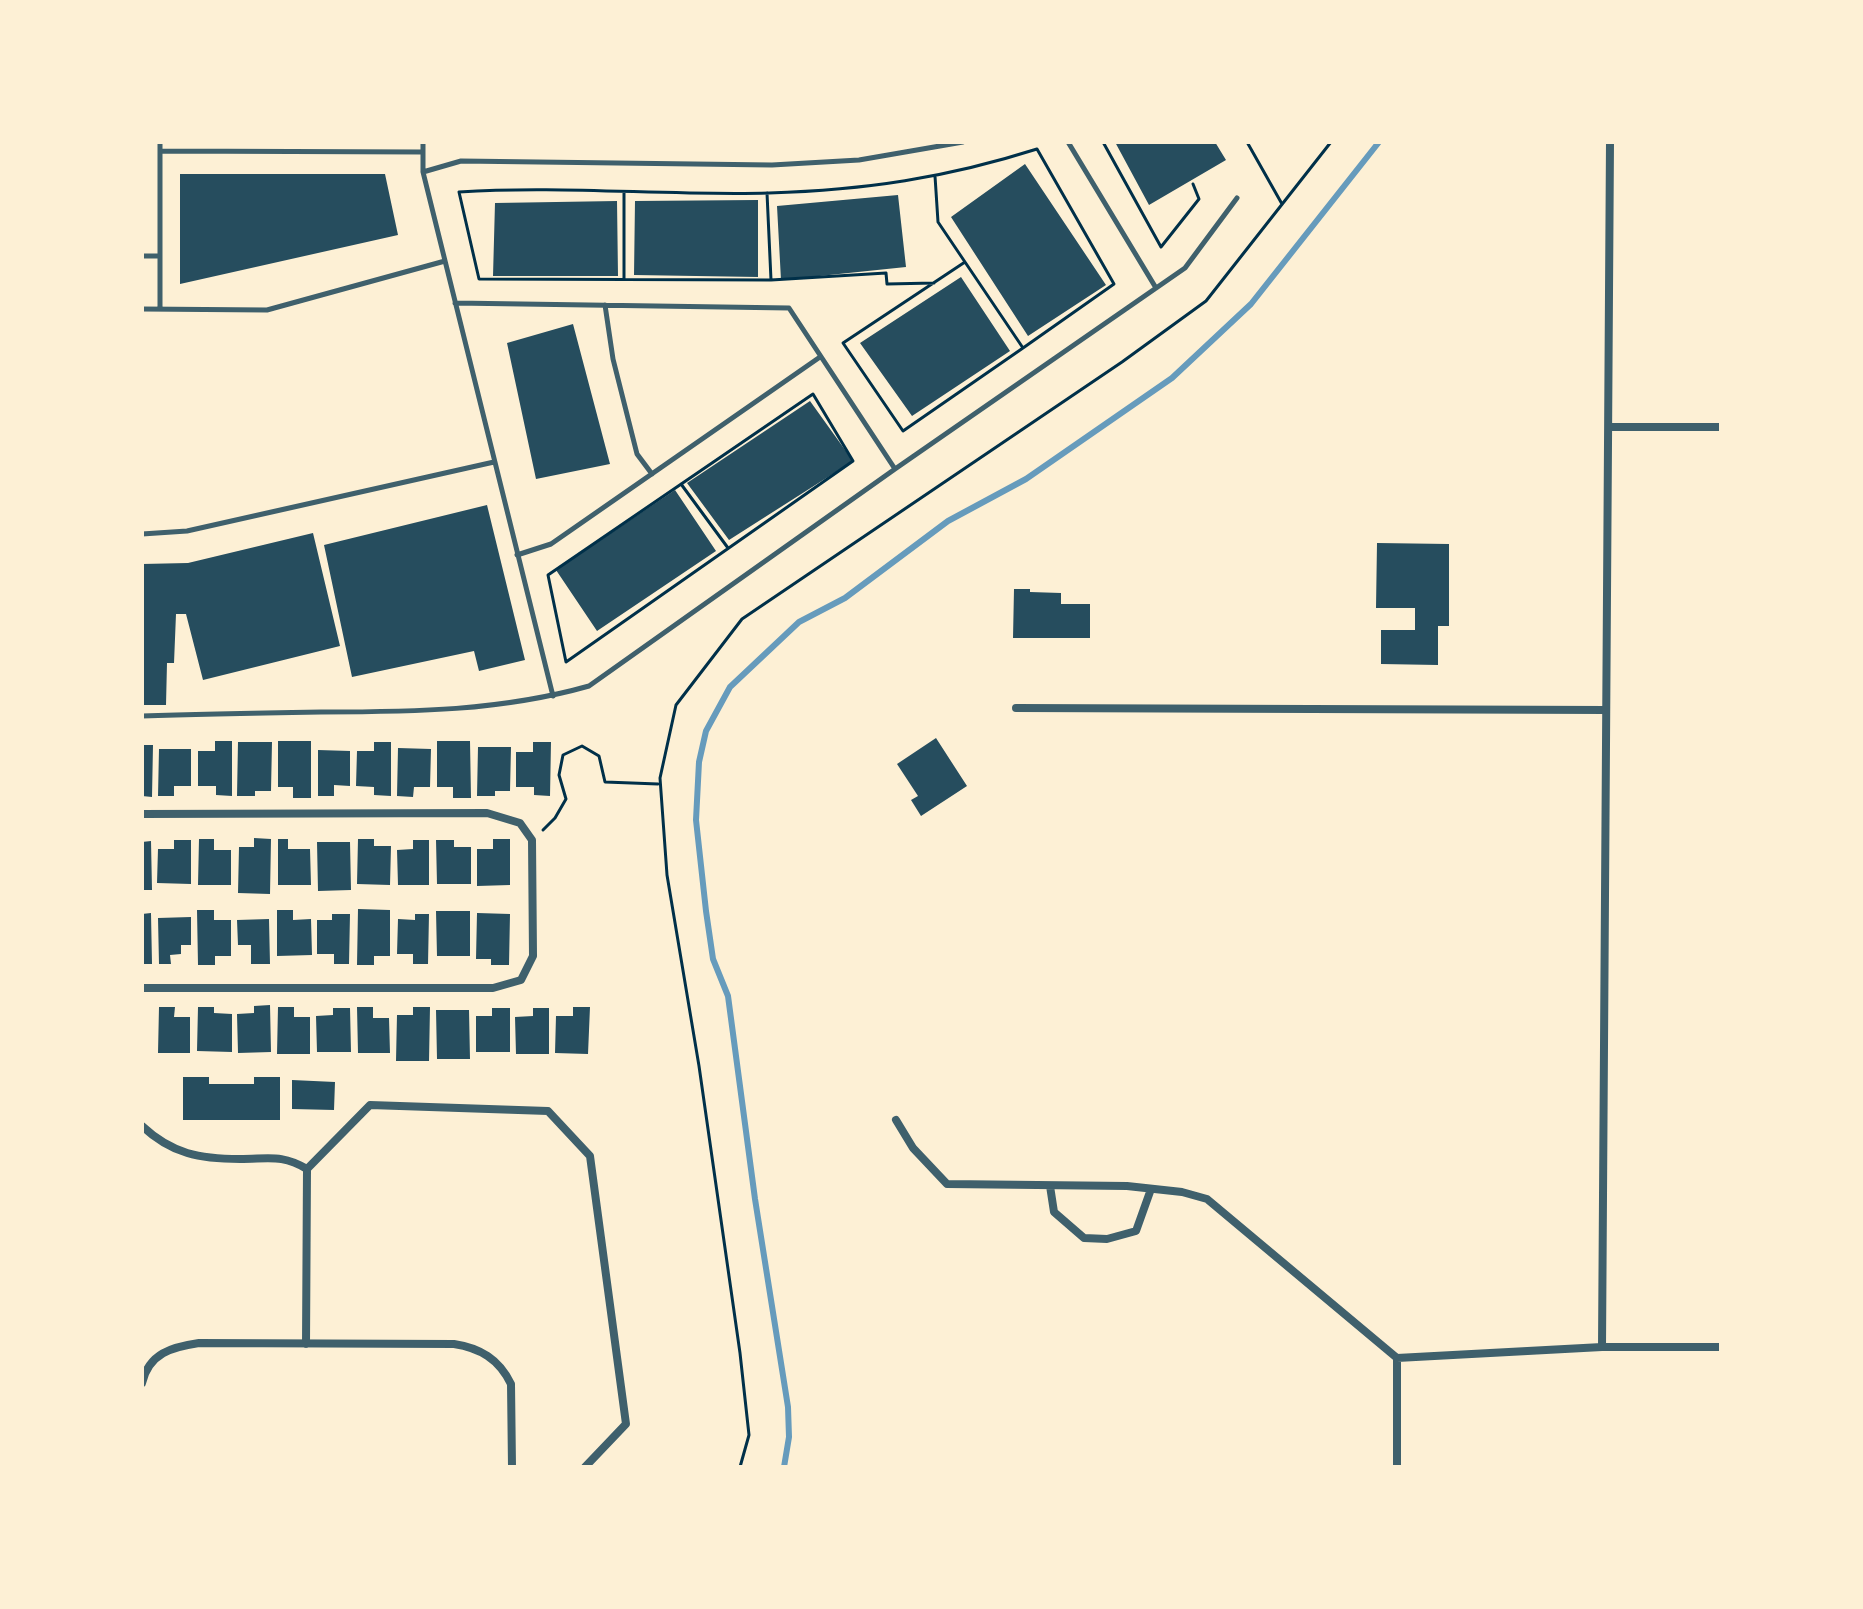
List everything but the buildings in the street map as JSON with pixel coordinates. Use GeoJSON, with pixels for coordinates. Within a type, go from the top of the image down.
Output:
{"type":"FeatureCollection","features":[{"type":"Feature","properties":{"kind":"street"},"geometry":{"type":"LineString","coordinates":[[1602,1347],[1610,142]]}},
{"type":"Feature","properties":{"kind":"street"},"geometry":{"type":"LineString","coordinates":[[1609,427],[1721,427]]}},
{"type":"Feature","properties":{"kind":"street"},"geometry":{"type":"LineString","coordinates":[[1016,708],[1606,710]]}},
{"type":"Feature","properties":{"kind":"street"},"geometry":{"type":"LineString","coordinates":[[142,814],[487,813],[520,823],[532,840],[533,956],[521,980],[493,988],[142,988]]}},
{"type":"Feature","properties":{"kind":"street"},"geometry":{"type":"LineString","coordinates":[[306,1344],[307,1169],[370,1105],[548,1111],[590,1156],[626,1424],[585,1467]]}},
{"type":"Feature","properties":{"kind":"street"},"geometry":{"type":"LineString","coordinates":[[896,1120],[913,1148],[947,1184],[1151,1189],[1182,1192],[1207,1199],[1397,1358],[1602,1347],[1721,1347]]}},
{"type":"Feature","properties":{"kind":"street"},"geometry":{"type":"LineString","coordinates":[[142,1126],[159,1142],[177,1151],[236,1159],[290,1159],[307,1169]]}},
{"type":"Feature","properties":{"kind":"street"},"geometry":{"type":"LineString","coordinates":[[1050,1186],[1054,1212],[1084,1238],[1107,1239],[1136,1231],[1151,1189]]}},
{"type":"Feature","properties":{"kind":"street"},"geometry":{"type":"LineString","coordinates":[[142,1383],[156,1355],[172,1348],[199,1343],[454,1344],[477,1348],[505,1372],[511,1384],[512,1467]]}},
{"type":"Feature","properties":{"kind":"street"},"geometry":{"type":"LineString","coordinates":[[1397,1358],[1397,1467]]}},
{"type":"Feature","properties":{"kind":"lane"},"geometry":{"type":"LineString","coordinates":[[160,142],[160,309]]}},
{"type":"Feature","properties":{"kind":"lane"},"geometry":{"type":"LineString","coordinates":[[423,142],[423,172],[553,696]]}},
{"type":"Feature","properties":{"kind":"lane"},"geometry":{"type":"LineString","coordinates":[[423,172],[461,161],[801,164],[859,160],[963,142]]}},
{"type":"Feature","properties":{"kind":"lane"},"geometry":{"type":"LineString","coordinates":[[1068,142],[1156,288]]}},
{"type":"Feature","properties":{"kind":"lane"},"geometry":{"type":"LineString","coordinates":[[160,151],[423,152]]}},
{"type":"Feature","properties":{"kind":"lane"},"geometry":{"type":"LineString","coordinates":[[142,716],[417,712],[494,706],[589,686],[1185,268],[1237,198]]}},
{"type":"Feature","properties":{"kind":"lane"},"geometry":{"type":"LineString","coordinates":[[142,256],[160,256]]}},
{"type":"Feature","properties":{"kind":"lane"},"geometry":{"type":"LineString","coordinates":[[142,309],[267,310],[445,261]]}},
{"type":"Feature","properties":{"kind":"lane"},"geometry":{"type":"LineString","coordinates":[[455,303],[789,308],[895,469]]}},
{"type":"Feature","properties":{"kind":"lane"},"geometry":{"type":"LineString","coordinates":[[605,305],[613,359],[637,454],[652,474]]}},
{"type":"Feature","properties":{"kind":"lane"},"geometry":{"type":"LineString","coordinates":[[517,555],[551,544],[820,356]]}},
{"type":"Feature","properties":{"kind":"lane"},"geometry":{"type":"LineString","coordinates":[[142,534],[187,531],[494,462]]}},
{"type":"Feature","properties":{"kind":"path"},"geometry":{"type":"LineString","coordinates":[[1103,142],[1161,247],[1199,199],[1193,184]]}},
{"type":"Feature","properties":{"kind":"path"},"geometry":{"type":"LineString","coordinates":[[1247,142],[1282,204]]}},
{"type":"Feature","properties":{"kind":"path"},"geometry":{"type":"LineString","coordinates":[[740,1467],[749,1435],[740,1353],[699,1066],[667,875],[660,784],[676,705],[742,619],[1122,362],[1206,301],[1331,142]]}},
{"type":"Feature","properties":{"kind":"path"},"geometry":{"type":"LineString","coordinates":[[934,283],[887,284],[886,273],[771,280],[479,279],[459,192],[767,193],[839,189],[975,169],[1037,149],[1114,284],[903,431],[843,343],[934,283],[965,262]]}},
{"type":"Feature","properties":{"kind":"path"},"geometry":{"type":"LineString","coordinates":[[935,176],[938,222],[1023,348]]}},
{"type":"Feature","properties":{"kind":"path"},"geometry":{"type":"LineString","coordinates":[[624,192],[624,279]]}},
{"type":"Feature","properties":{"kind":"path"},"geometry":{"type":"LineString","coordinates":[[767,193],[771,280]]}},
{"type":"Feature","properties":{"kind":"path"},"geometry":{"type":"LineString","coordinates":[[813,394],[853,461],[566,662],[548,575],[681,484],[813,394]]}},
{"type":"Feature","properties":{"kind":"path"},"geometry":{"type":"LineString","coordinates":[[681,484],[728,548]]}},
{"type":"Feature","properties":{"kind":"path"},"geometry":{"type":"LineString","coordinates":[[532,840],[555,818],[566,799],[559,775],[563,755],[582,746],[599,756],[605,782],[660,784]]}},
{"type":"Feature","properties":{"kind":"waterway"},"geometry":{"type":"LineString","coordinates":[[784,1467],[789,1437],[788,1407],[755,1199],[728,996],[713,959],[696,820],[699,762],[706,731],[730,687],[799,622],[845,598],[948,521],[1026,479],[1172,378],[1251,304],[1379,142]]}}]}
